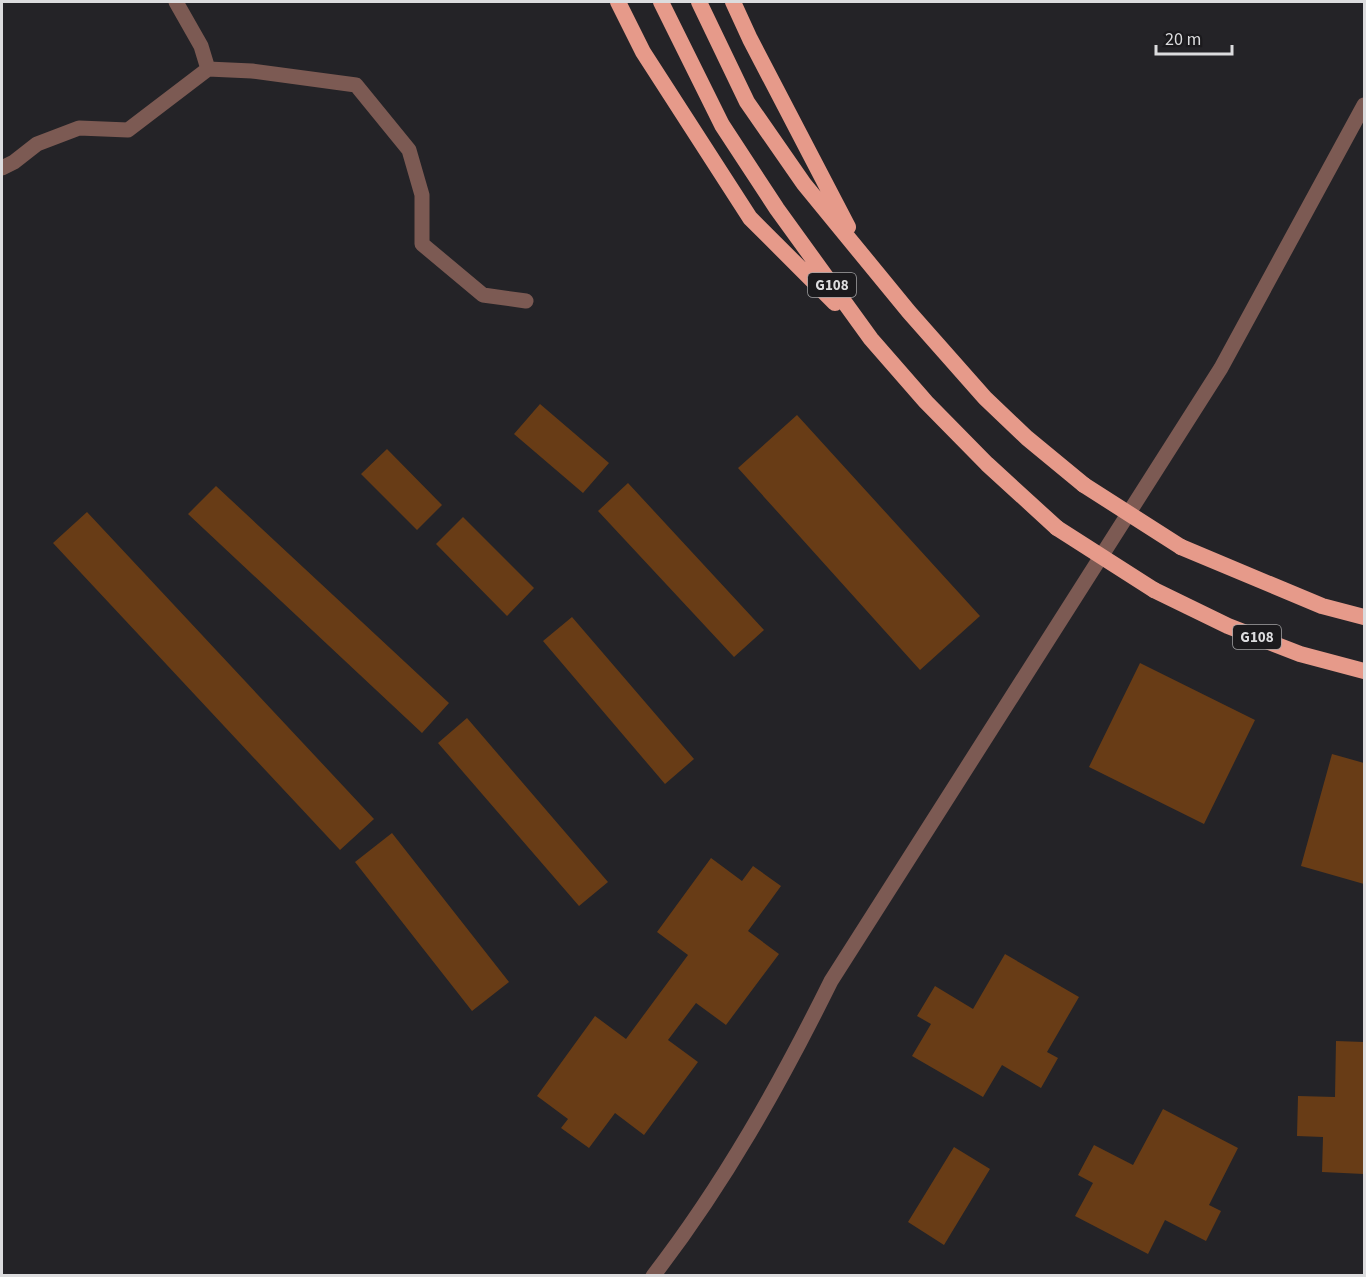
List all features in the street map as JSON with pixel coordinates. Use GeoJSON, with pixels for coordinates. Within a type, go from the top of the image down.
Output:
{"type":"FeatureCollection","features":[{"type":"Feature","properties":{"kind":"highway"},"geometry":{"type":"LineString","coordinates":[[618,2],[643,52],[750,218],[871,339]]}},
{"type":"Feature","properties":{"kind":"highway","name":"G108"},"geometry":{"type":"LineString","coordinates":[[661,2],[722,125],[777,209],[871,339],[926,402],[987,464],[1057,528],[1154,590],[1228,626],[1300,654],[1365,671]]}},
{"type":"Feature","properties":{"kind":"highway","name":"G108"},"geometry":{"type":"LineString","coordinates":[[699,2],[747,102],[804,184],[909,312],[985,398],[1027,438],[1084,485],[1181,547],[1322,606],[1365,617]]}},
{"type":"Feature","properties":{"kind":"highway"},"geometry":{"type":"LineString","coordinates":[[733,2],[862,254]]}},
{"type":"Feature","properties":{"kind":"street"},"geometry":{"type":"LineString","coordinates":[[176,2],[201,46],[207,69]]}},
{"type":"Feature","properties":{"kind":"street"},"geometry":{"type":"LineString","coordinates":[[2,168],[14,162],[37,144],[80,128],[128,130],[207,69],[252,71],[356,85],[409,150],[423,195],[422,244],[483,295],[526,301]]}},
{"type":"Feature","properties":{"kind":"street"},"geometry":{"type":"LineString","coordinates":[[653,1275],[714,1191],[795,1053],[831,981],[1221,368],[1365,105]]}},
{"type":"Feature","properties":{"kind":"building"},"geometry":{"type":"Polygon","coordinates":[[[540,404],[609,463],[583,493],[514,434],[540,404]]]}},
{"type":"Feature","properties":{"kind":"building"},"geometry":{"type":"Polygon","coordinates":[[[797,415],[980,616],[920,670],[738,468],[797,415]]]}},
{"type":"Feature","properties":{"kind":"building"},"geometry":{"type":"Polygon","coordinates":[[[387,449],[442,505],[417,530],[361,474],[387,449]]]}},
{"type":"Feature","properties":{"kind":"building"},"geometry":{"type":"Polygon","coordinates":[[[628,483],[764,630],[734,657],[598,511],[628,483]]]}},
{"type":"Feature","properties":{"kind":"building"},"geometry":{"type":"Polygon","coordinates":[[[216,486],[449,703],[422,733],[188,514],[216,486]]]}},
{"type":"Feature","properties":{"kind":"building"},"geometry":{"type":"Polygon","coordinates":[[[87,512],[374,819],[340,850],[53,543],[87,512]]]}},
{"type":"Feature","properties":{"kind":"building"},"geometry":{"type":"Polygon","coordinates":[[[463,517],[534,588],[507,616],[436,544],[463,517]]]}},
{"type":"Feature","properties":{"kind":"building"},"geometry":{"type":"Polygon","coordinates":[[[572,617],[694,759],[665,784],[543,641],[572,617]]]}},
{"type":"Feature","properties":{"kind":"building"},"geometry":{"type":"Polygon","coordinates":[[[1140,663],[1255,720],[1204,824],[1089,767],[1140,663]]]}},
{"type":"Feature","properties":{"kind":"building"},"geometry":{"type":"Polygon","coordinates":[[[467,718],[608,882],[579,906],[438,743],[467,718]]]}},
{"type":"Feature","properties":{"kind":"building"},"geometry":{"type":"Polygon","coordinates":[[[1332,754],[1364,763],[1364,884],[1301,866],[1332,754]]]}},
{"type":"Feature","properties":{"kind":"building"},"geometry":{"type":"Polygon","coordinates":[[[392,833],[509,982],[472,1011],[355,862],[392,833]]]}},
{"type":"Feature","properties":{"kind":"building"},"geometry":{"type":"Polygon","coordinates":[[[711,858],[742,881],[753,866],[781,886],[748,931],[779,954],[726,1025],[696,1003],[668,1040],[698,1062],[644,1135],[615,1113],[589,1148],[561,1128],[568,1119],[537,1096],[595,1016],[626,1039],[688,955],[657,932],[711,858]]]}},
{"type":"Feature","properties":{"kind":"building"},"geometry":{"type":"Polygon","coordinates":[[[1005,954],[1079,997],[1047,1052],[1058,1058],[1041,1088],[1002,1065],[983,1097],[912,1056],[931,1024],[917,1016],[935,986],[973,1009],[1005,954]]]}},
{"type":"Feature","properties":{"kind":"building"},"geometry":{"type":"Polygon","coordinates":[[[1336,1041],[1364,1042],[1364,1174],[1322,1172],[1323,1137],[1297,1136],[1298,1096],[1335,1097],[1336,1041]]]}},
{"type":"Feature","properties":{"kind":"building"},"geometry":{"type":"Polygon","coordinates":[[[1163,1109],[1238,1148],[1209,1205],[1221,1211],[1206,1241],[1165,1220],[1148,1254],[1075,1216],[1093,1183],[1078,1175],[1094,1145],[1133,1165],[1163,1109]]]}},
{"type":"Feature","properties":{"kind":"building"},"geometry":{"type":"Polygon","coordinates":[[[954,1147],[990,1169],[944,1245],[908,1222],[954,1147]]]}}]}
